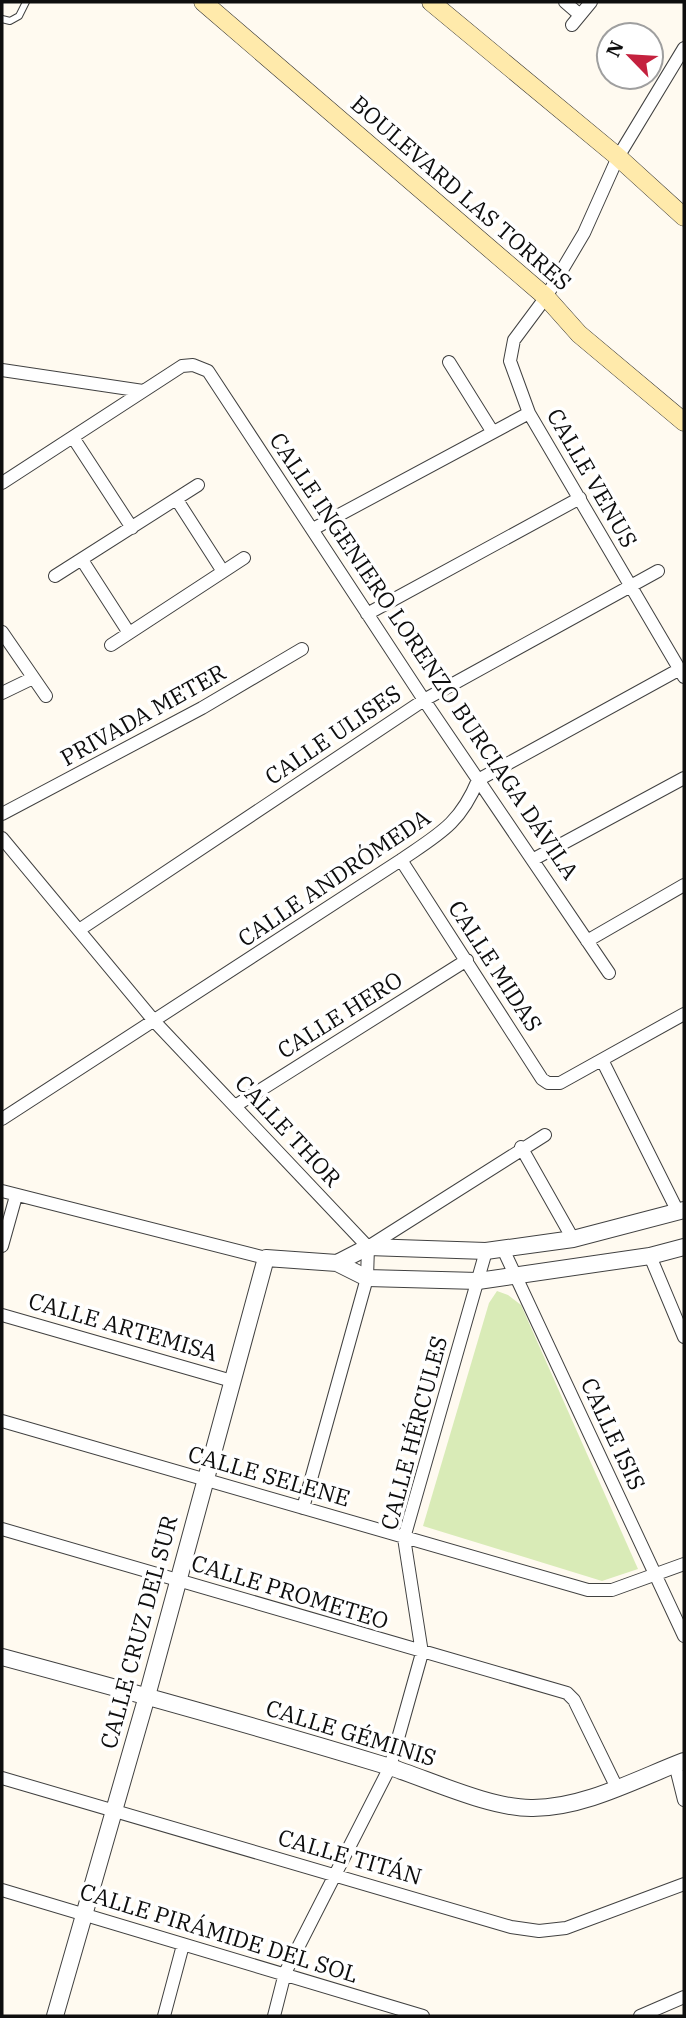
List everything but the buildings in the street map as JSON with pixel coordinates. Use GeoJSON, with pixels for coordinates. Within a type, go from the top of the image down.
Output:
{"type":"FeatureCollection","features":[{"type":"Feature","properties":{"kind":"main road","name":"BOULEVARD LAS TORRES"},"geometry":{"type":"LineString","coordinates":[[203,2],[546,297],[579,334],[684,422]]}},
{"type":"Feature","properties":{"kind":"main road"},"geometry":{"type":"LineString","coordinates":[[430,2],[618,158],[684,217]]}},
{"type":"Feature","properties":{"kind":"street"},"geometry":{"type":"LineString","coordinates":[[565,2],[576,20],[591,2]]}},
{"type":"Feature","properties":{"kind":"street"},"geometry":{"type":"LineString","coordinates":[[546,297],[584,233],[618,158],[684,48]]}},
{"type":"Feature","properties":{"kind":"street","name":"CALLE VENUS"},"geometry":{"type":"LineString","coordinates":[[546,297],[514,340],[510,351],[512,370],[529,413],[682,673]]}},
{"type":"Feature","properties":{"kind":"street"},"geometry":{"type":"LineString","coordinates":[[449,362],[492,431]]}},
{"type":"Feature","properties":{"kind":"street","name":"CALLE INGENIERO LORENZO BURCIAGA DÁVILA"},"geometry":{"type":"LineString","coordinates":[[143,391],[182,366],[199,367],[215,377],[367,614],[609,973]]}},
{"type":"Feature","properties":{"kind":"street"},"geometry":{"type":"LineString","coordinates":[[2,370],[143,391]]}},
{"type":"Feature","properties":{"kind":"street"},"geometry":{"type":"LineString","coordinates":[[2,483],[74,439],[143,391]]}},
{"type":"Feature","properties":{"kind":"street"},"geometry":{"type":"LineString","coordinates":[[313,529],[529,413]]}},
{"type":"Feature","properties":{"kind":"street"},"geometry":{"type":"LineString","coordinates":[[74,439],[132,528]]}},
{"type":"Feature","properties":{"kind":"street"},"geometry":{"type":"LineString","coordinates":[[55,576],[198,485]]}},
{"type":"Feature","properties":{"kind":"street"},"geometry":{"type":"LineString","coordinates":[[367,614],[580,498]]}},
{"type":"Feature","properties":{"kind":"street"},"geometry":{"type":"LineString","coordinates":[[177,500],[222,570]]}},
{"type":"Feature","properties":{"kind":"street"},"geometry":{"type":"LineString","coordinates":[[111,645],[244,558]]}},
{"type":"Feature","properties":{"kind":"street"},"geometry":{"type":"LineString","coordinates":[[82,560],[129,633]]}},
{"type":"Feature","properties":{"kind":"street","name":"CALLE ULISES"},"geometry":{"type":"LineString","coordinates":[[79,930],[424,699],[658,571]]}},
{"type":"Feature","properties":{"kind":"street"},"geometry":{"type":"LineString","coordinates":[[2,632],[46,696]]}},
{"type":"Feature","properties":{"kind":"street","name":"PRIVADA METER"},"geometry":{"type":"LineString","coordinates":[[2,814],[202,708],[302,649]]}},
{"type":"Feature","properties":{"kind":"street"},"geometry":{"type":"LineString","coordinates":[[478,780],[682,673]]}},
{"type":"Feature","properties":{"kind":"street"},"geometry":{"type":"LineString","coordinates":[[2,693],[33,678]]}},
{"type":"Feature","properties":{"kind":"street"},"geometry":{"type":"LineString","coordinates":[[534,859],[684,778]]}},
{"type":"Feature","properties":{"kind":"street","name":"CALLE ANDRÓMEDA"},"geometry":{"type":"LineString","coordinates":[[2,1119],[155,1022],[454,823],[467,806],[478,780]]}},
{"type":"Feature","properties":{"kind":"street","name":"CALLE THOR"},"geometry":{"type":"LineString","coordinates":[[2,838],[155,1022],[368,1247]]}},
{"type":"Feature","properties":{"kind":"street","name":"CALLE MIDAS"},"geometry":{"type":"LineString","coordinates":[[401,860],[542,1079],[548,1083],[560,1083],[603,1060]]}},
{"type":"Feature","properties":{"kind":"street"},"geometry":{"type":"LineString","coordinates":[[587,941],[684,885]]}},
{"type":"Feature","properties":{"kind":"street","name":"CALLE HERO"},"geometry":{"type":"LineString","coordinates":[[235,1106],[467,960]]}},
{"type":"Feature","properties":{"kind":"street"},"geometry":{"type":"LineString","coordinates":[[368,1247],[486,1251],[573,1239],[681,1211],[603,1060],[684,1014]]}},
{"type":"Feature","properties":{"kind":"street"},"geometry":{"type":"LineString","coordinates":[[337,1264],[368,1247],[521,1147],[545,1135]]}},
{"type":"Feature","properties":{"kind":"street"},"geometry":{"type":"LineString","coordinates":[[521,1147],[573,1239]]}},
{"type":"Feature","properties":{"kind":"street"},"geometry":{"type":"LineString","coordinates":[[2,1191],[266,1258],[337,1264],[367,1278],[478,1281],[650,1256],[684,1247]]}},
{"type":"Feature","properties":{"kind":"street"},"geometry":{"type":"LineString","coordinates":[[2,1246],[16,1196]]}},
{"type":"Feature","properties":{"kind":"street"},"geometry":{"type":"LineString","coordinates":[[303,1508],[367,1278],[368,1247]]}},
{"type":"Feature","properties":{"kind":"street","name":"CALLE ISIS"},"geometry":{"type":"LineString","coordinates":[[503,1249],[684,1636]]}},
{"type":"Feature","properties":{"kind":"street","name":"CALLE HÉRCULES"},"geometry":{"type":"LineString","coordinates":[[274,2016],[285,1973],[390,1768],[422,1653],[404,1538],[486,1251]]}},
{"type":"Feature","properties":{"kind":"street"},"geometry":{"type":"LineString","coordinates":[[650,1256],[684,1337]]}},
{"type":"Feature","properties":{"kind":"street","name":"CALLE CRUZ DEL SUR"},"geometry":{"type":"LineString","coordinates":[[55,2016],[266,1258]]}},
{"type":"Feature","properties":{"kind":"street","name":"CALLE ARTEMISA"},"geometry":{"type":"LineString","coordinates":[[2,1315],[232,1381]]}},
{"type":"Feature","properties":{"kind":"street","name":"CALLE SELENE"},"geometry":{"type":"LineString","coordinates":[[2,1421],[588,1591],[612,1590],[656,1577],[684,1564]]}},
{"type":"Feature","properties":{"kind":"street","name":"CALLE PROMETEO"},"geometry":{"type":"LineString","coordinates":[[2,1529],[567,1693],[574,1700],[617,1788]]}},
{"type":"Feature","properties":{"kind":"street","name":"CALLE GÉMINIS"},"geometry":{"type":"LineString","coordinates":[[2,1657],[146,1696],[504,1804],[531,1809],[557,1806],[617,1788],[680,1763]]}},
{"type":"Feature","properties":{"kind":"street"},"geometry":{"type":"LineString","coordinates":[[680,1763],[684,1800]]}},
{"type":"Feature","properties":{"kind":"street","name":"CALLE TITÁN"},"geometry":{"type":"LineString","coordinates":[[2,1778],[510,1927],[539,1931],[566,1928],[684,1884]]}},
{"type":"Feature","properties":{"kind":"street","name":"CALLE PIRÁMIDE DEL SOL"},"geometry":{"type":"LineString","coordinates":[[2,1890],[423,2016]]}},
{"type":"Feature","properties":{"kind":"street"},"geometry":{"type":"LineString","coordinates":[[164,2016],[183,1945]]}},
{"type":"Feature","properties":{"kind":"street"},"geometry":{"type":"LineString","coordinates":[[640,2016],[684,1997]]}},
{"type":"Feature","properties":{"kind":"lane"},"geometry":{"type":"LineString","coordinates":[[2,19],[10,21],[19,16],[26,2]]}},
{"type":"Feature","properties":{"kind":"green space"},"geometry":{"type":"Polygon","coordinates":[[[497,1291],[521,1305],[638,1569],[602,1581],[423,1526],[489,1303],[497,1291]]]}}]}
